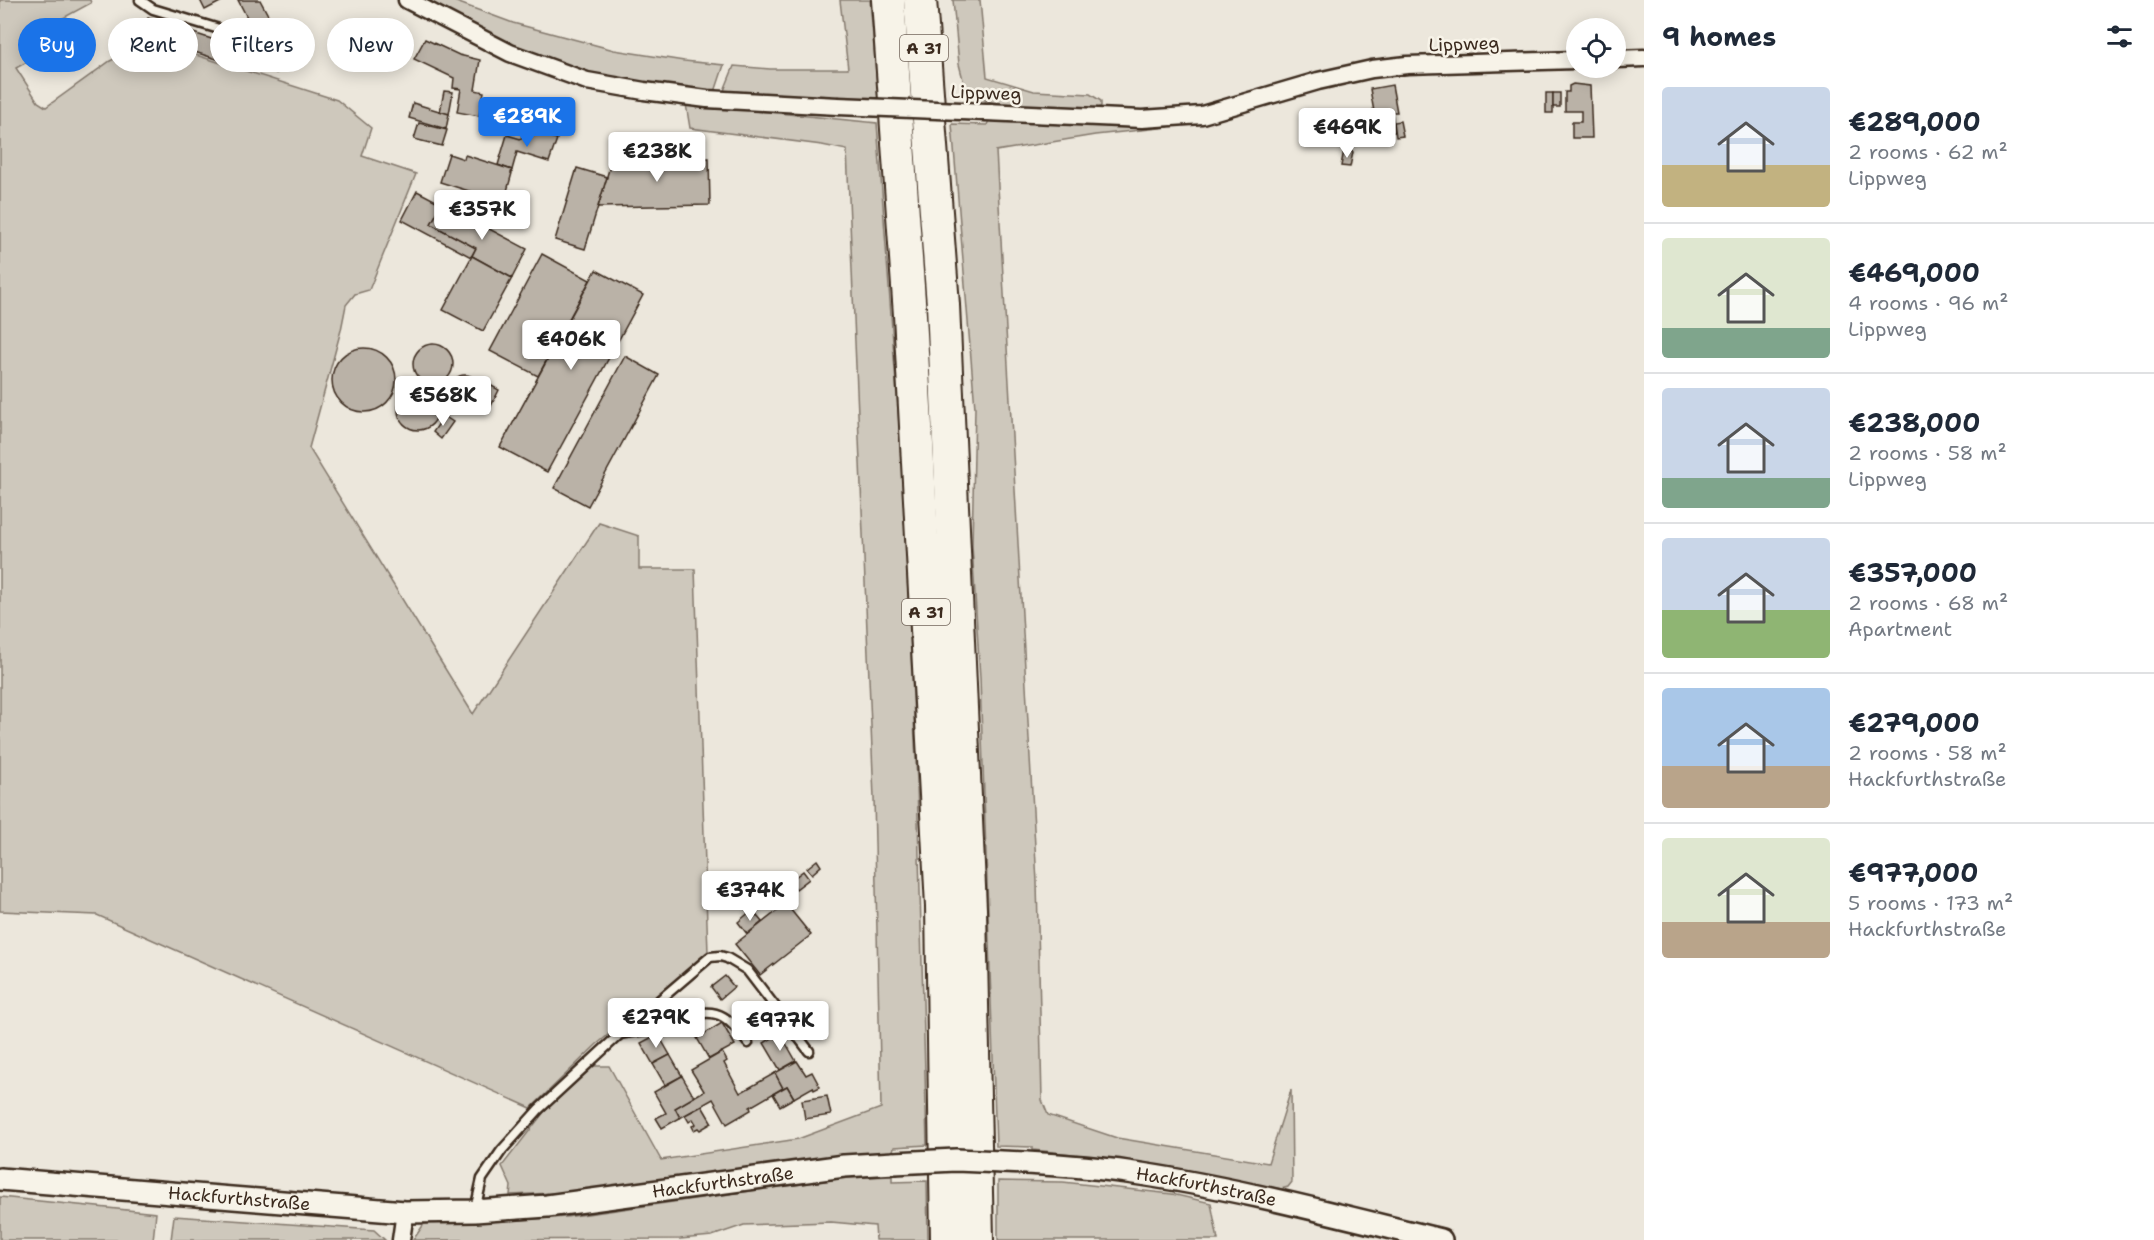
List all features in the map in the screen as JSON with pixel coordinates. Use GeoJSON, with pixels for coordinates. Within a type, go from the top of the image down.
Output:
{"type":"FeatureCollection","features":[{"type":"Feature","properties":{"kind":"highway","name":"A 31"},"geometry":{"type":"LineString","coordinates":[[888,0],[911,327],[942,906],[947,1240]]}},
{"type":"Feature","properties":{"kind":"highway","name":"A 31"},"geometry":{"type":"LineString","coordinates":[[920,0],[943,305],[970,909],[976,1240]]}},
{"type":"Feature","properties":{"kind":"street","name":"Lippweg"},"geometry":{"type":"LineString","coordinates":[[407,0],[510,53],[587,81],[707,99],[838,106],[1142,119],[1202,115],[1318,81],[1372,69],[1407,65],[1566,60]]}},
{"type":"Feature","properties":{"kind":"street"},"geometry":{"type":"LineString","coordinates":[[1626,59],[1644,58]]}},
{"type":"Feature","properties":{"kind":"street","name":"Hackfurthstraße"},"geometry":{"type":"LineString","coordinates":[[0,1179],[405,1212],[567,1204],[844,1166],[956,1160],[1026,1163],[1126,1172],[1296,1205],[1441,1240]]}},
{"type":"Feature","properties":{"kind":"street"},"geometry":{"type":"LineString","coordinates":[[401,1240],[405,1212]]}},
{"type":"Feature","properties":{"kind":"lane"},"geometry":{"type":"LineString","coordinates":[[140,0],[153,9],[210,26]]}},
{"type":"Feature","properties":{"kind":"lane"},"geometry":{"type":"LineString","coordinates":[[475,1210],[482,1179],[502,1150],[539,1109],[620,1034],[710,957],[720,956],[736,962],[747,970],[809,1051]]}},
{"type":"Feature","properties":{"kind":"lane"},"geometry":{"type":"LineString","coordinates":[[620,1034],[663,1027],[707,1011],[720,1014],[740,1031],[748,1043]]}},
{"type":"Feature","properties":{"kind":"shaded area"},"geometry":{"type":"Polygon","coordinates":[[[0,0],[90,0],[91,3],[63,18],[18,18],[18,67],[16,68],[38,102],[46,107],[108,62],[108,72],[198,72],[198,56],[210,59],[210,72],[249,72],[337,100],[371,128],[362,156],[416,174],[369,290],[355,294],[346,305],[309,448],[473,714],[599,523],[639,536],[639,569],[695,569],[708,953],[597,1044],[531,1108],[97,915],[0,911],[0,0]]]}},
{"type":"Feature","properties":{"kind":"shaded area"},"geometry":{"type":"Polygon","coordinates":[[[420,0],[451,0],[513,23],[614,50],[724,65],[716,89],[709,93],[611,79],[538,57],[420,0]]]}},
{"type":"Feature","properties":{"kind":"shaded area"},"geometry":{"type":"Polygon","coordinates":[[[840,0],[870,0],[878,98],[836,97],[836,99],[723,93],[734,66],[770,69],[848,69],[840,0]]]}},
{"type":"Feature","properties":{"kind":"shaded area"},"geometry":{"type":"Polygon","coordinates":[[[953,0],[980,0],[987,77],[1034,91],[1090,94],[1101,101],[1101,106],[1095,112],[1010,107],[967,95],[959,64],[953,0]]]}},
{"type":"Feature","properties":{"kind":"shaded area"},"geometry":{"type":"Polygon","coordinates":[[[686,104],[877,123],[902,466],[917,783],[927,1145],[894,1147],[892,1154],[575,1192],[510,1195],[511,1186],[502,1166],[544,1112],[594,1066],[609,1066],[661,1160],[798,1139],[881,1108],[874,798],[847,150],[690,128],[686,104]]]}},
{"type":"Feature","properties":{"kind":"shaded area"},"geometry":{"type":"Polygon","coordinates":[[[989,120],[1169,127],[1095,135],[996,151],[1037,882],[1042,1100],[1048,1115],[1117,1138],[1268,1163],[1291,1090],[1292,1182],[1288,1187],[1281,1189],[1126,1161],[1032,1150],[1032,1147],[996,1146],[980,678],[972,545],[975,408],[952,124],[987,125],[989,120]]]}},
{"type":"Feature","properties":{"kind":"shaded area"},"geometry":{"type":"Polygon","coordinates":[[[892,1176],[892,1182],[927,1181],[928,1240],[876,1240],[875,1226],[831,1222],[744,1225],[712,1236],[680,1239],[413,1240],[424,1224],[566,1217],[845,1178],[892,1176]]]}},
{"type":"Feature","properties":{"kind":"shaded area"},"geometry":{"type":"Polygon","coordinates":[[[998,1181],[1063,1182],[1172,1194],[1211,1203],[1218,1240],[998,1240],[998,1181]]]}},
{"type":"Feature","properties":{"kind":"shaded area"},"geometry":{"type":"Polygon","coordinates":[[[0,1197],[156,1213],[153,1240],[0,1240],[0,1197]]]}},
{"type":"Feature","properties":{"kind":"shaded area"},"geometry":{"type":"Polygon","coordinates":[[[174,1216],[374,1230],[385,1240],[171,1240],[174,1216]]]}},
{"type":"Feature","properties":{"kind":"building"},"geometry":{"type":"Polygon","coordinates":[[[200,0],[224,0],[205,10],[200,0]]]}},
{"type":"Feature","properties":{"kind":"building"},"geometry":{"type":"Polygon","coordinates":[[[238,0],[260,0],[270,18],[247,18],[238,0]]]}},
{"type":"Feature","properties":{"kind":"building"},"geometry":{"type":"Polygon","coordinates":[[[198,35],[210,38],[210,57],[198,53],[198,35]]]}},
{"type":"Feature","properties":{"kind":"building"},"geometry":{"type":"Polygon","coordinates":[[[425,39],[459,55],[480,60],[475,90],[484,92],[479,116],[457,112],[461,89],[453,88],[454,78],[414,59],[425,39]]]}},
{"type":"Feature","properties":{"kind":"building"},"geometry":{"type":"Polygon","coordinates":[[[1573,84],[1590,86],[1592,138],[1572,138],[1572,122],[1581,122],[1581,111],[1565,111],[1565,92],[1569,92],[1569,86],[1573,84]]]}},
{"type":"Feature","properties":{"kind":"building"},"geometry":{"type":"Polygon","coordinates":[[[1392,85],[1397,112],[1392,112],[1395,132],[1378,135],[1370,89],[1392,85]]]}},
{"type":"Feature","properties":{"kind":"building"},"geometry":{"type":"Polygon","coordinates":[[[444,91],[453,92],[449,114],[440,112],[444,91]]]}},
{"type":"Feature","properties":{"kind":"building"},"geometry":{"type":"Polygon","coordinates":[[[1546,93],[1553,93],[1553,113],[1546,113],[1546,93]]]}},
{"type":"Feature","properties":{"kind":"building"},"geometry":{"type":"Polygon","coordinates":[[[1553,93],[1560,93],[1560,107],[1553,107],[1553,93]]]}},
{"type":"Feature","properties":{"kind":"building"},"geometry":{"type":"Polygon","coordinates":[[[413,103],[449,114],[446,129],[409,118],[413,103]]]}},
{"type":"Feature","properties":{"kind":"building"},"geometry":{"type":"Polygon","coordinates":[[[1327,120],[1341,121],[1339,140],[1326,139],[1327,120]]]}},
{"type":"Feature","properties":{"kind":"building"},"geometry":{"type":"Polygon","coordinates":[[[1400,121],[1403,136],[1396,137],[1394,122],[1400,121]]]}},
{"type":"Feature","properties":{"kind":"building"},"geometry":{"type":"Polygon","coordinates":[[[419,123],[447,130],[442,146],[414,139],[419,123]]]}},
{"type":"Feature","properties":{"kind":"building"},"geometry":{"type":"Polygon","coordinates":[[[524,129],[557,139],[549,162],[517,152],[512,170],[498,165],[507,135],[521,139],[524,129]]]}},
{"type":"Feature","properties":{"kind":"building"},"geometry":{"type":"Polygon","coordinates":[[[1344,150],[1353,152],[1350,167],[1341,166],[1344,150]]]}},
{"type":"Feature","properties":{"kind":"building"},"geometry":{"type":"Polygon","coordinates":[[[449,154],[464,159],[465,155],[512,170],[504,202],[440,182],[449,154]]]}},
{"type":"Feature","properties":{"kind":"building"},"geometry":{"type":"Polygon","coordinates":[[[709,158],[710,205],[598,207],[612,159],[709,158]]]}},
{"type":"Feature","properties":{"kind":"building"},"geometry":{"type":"Polygon","coordinates":[[[577,168],[607,177],[585,249],[555,240],[577,168]]]}},
{"type":"Feature","properties":{"kind":"building"},"geometry":{"type":"Polygon","coordinates":[[[417,191],[442,204],[431,224],[476,248],[471,257],[402,220],[417,191]]]}},
{"type":"Feature","properties":{"kind":"building"},"geometry":{"type":"Polygon","coordinates":[[[442,204],[527,249],[512,278],[472,256],[476,248],[431,224],[442,204]]]}},
{"type":"Feature","properties":{"kind":"building"},"geometry":{"type":"Polygon","coordinates":[[[542,254],[590,280],[538,376],[490,351],[542,254]]]}},
{"type":"Feature","properties":{"kind":"building"},"geometry":{"type":"Polygon","coordinates":[[[472,256],[512,278],[483,331],[443,310],[472,256]]]}},
{"type":"Feature","properties":{"kind":"building"},"geometry":{"type":"Polygon","coordinates":[[[596,270],[643,295],[547,472],[500,447],[596,270]]]}},
{"type":"Feature","properties":{"kind":"building"},"geometry":{"type":"Polygon","coordinates":[[[433,344],[447,350],[453,364],[447,378],[433,384],[419,378],[413,364],[419,350],[433,344]]]}},
{"type":"Feature","properties":{"kind":"building"},"geometry":{"type":"Polygon","coordinates":[[[364,348],[382,354],[390,362],[396,380],[390,398],[382,406],[364,412],[346,406],[338,398],[332,380],[338,362],[346,354],[364,348]]]}},
{"type":"Feature","properties":{"kind":"building"},"geometry":{"type":"Polygon","coordinates":[[[625,356],[659,375],[588,506],[554,488],[625,356]]]}},
{"type":"Feature","properties":{"kind":"building"},"geometry":{"type":"Polygon","coordinates":[[[465,375],[475,379],[479,389],[475,399],[465,403],[455,399],[451,389],[455,379],[465,375]]]}},
{"type":"Feature","properties":{"kind":"building"},"geometry":{"type":"Polygon","coordinates":[[[488,384],[499,390],[490,408],[479,402],[488,384]]]}},
{"type":"Feature","properties":{"kind":"building"},"geometry":{"type":"Polygon","coordinates":[[[418,390],[432,396],[438,410],[432,424],[418,430],[404,424],[398,410],[404,396],[418,390]]]}},
{"type":"Feature","properties":{"kind":"building"},"geometry":{"type":"Polygon","coordinates":[[[444,416],[453,422],[441,439],[433,432],[444,416]]]}},
{"type":"Feature","properties":{"kind":"building"},"geometry":{"type":"Polygon","coordinates":[[[817,860],[821,866],[812,874],[807,868],[817,860]]]}},
{"type":"Feature","properties":{"kind":"building"},"geometry":{"type":"Polygon","coordinates":[[[803,871],[809,879],[796,889],[790,881],[803,871]]]}},
{"type":"Feature","properties":{"kind":"building"},"geometry":{"type":"Polygon","coordinates":[[[786,904],[811,935],[760,975],[735,944],[786,904]]]}},
{"type":"Feature","properties":{"kind":"building"},"geometry":{"type":"Polygon","coordinates":[[[752,910],[762,922],[747,934],[738,922],[752,910]]]}},
{"type":"Feature","properties":{"kind":"building"},"geometry":{"type":"Polygon","coordinates":[[[725,976],[734,987],[720,999],[711,987],[725,976]]]}},
{"type":"Feature","properties":{"kind":"building"},"geometry":{"type":"Polygon","coordinates":[[[722,1023],[735,1045],[709,1059],[697,1038],[722,1023]]]}},
{"type":"Feature","properties":{"kind":"building"},"geometry":{"type":"Polygon","coordinates":[[[780,1033],[796,1061],[780,1070],[764,1043],[780,1033]]]}},
{"type":"Feature","properties":{"kind":"building"},"geometry":{"type":"Polygon","coordinates":[[[658,1034],[670,1055],[653,1064],[641,1043],[658,1034]]]}},
{"type":"Feature","properties":{"kind":"building"},"geometry":{"type":"Polygon","coordinates":[[[722,1052],[727,1061],[724,1063],[740,1093],[775,1073],[783,1088],[750,1107],[751,1110],[727,1124],[713,1099],[680,1118],[675,1108],[704,1091],[691,1070],[722,1052]]]}},
{"type":"Feature","properties":{"kind":"building"},"geometry":{"type":"Polygon","coordinates":[[[670,1055],[682,1076],[665,1085],[653,1064],[670,1055]]]}},
{"type":"Feature","properties":{"kind":"building"},"geometry":{"type":"Polygon","coordinates":[[[797,1061],[806,1075],[812,1072],[820,1087],[814,1090],[813,1087],[794,1098],[787,1086],[783,1088],[775,1073],[797,1061]]]}},
{"type":"Feature","properties":{"kind":"building"},"geometry":{"type":"Polygon","coordinates":[[[682,1076],[694,1097],[675,1108],[680,1118],[662,1128],[656,1118],[666,1113],[654,1092],[682,1076]]]}},
{"type":"Feature","properties":{"kind":"building"},"geometry":{"type":"Polygon","coordinates":[[[787,1086],[794,1098],[780,1106],[773,1094],[787,1086]]]}},
{"type":"Feature","properties":{"kind":"building"},"geometry":{"type":"Polygon","coordinates":[[[827,1096],[831,1115],[805,1119],[802,1100],[827,1096]]]}},
{"type":"Feature","properties":{"kind":"building"},"geometry":{"type":"Polygon","coordinates":[[[702,1106],[712,1123],[700,1130],[698,1128],[694,1130],[692,1126],[696,1124],[693,1119],[689,1122],[685,1115],[702,1106]]]}}]}
